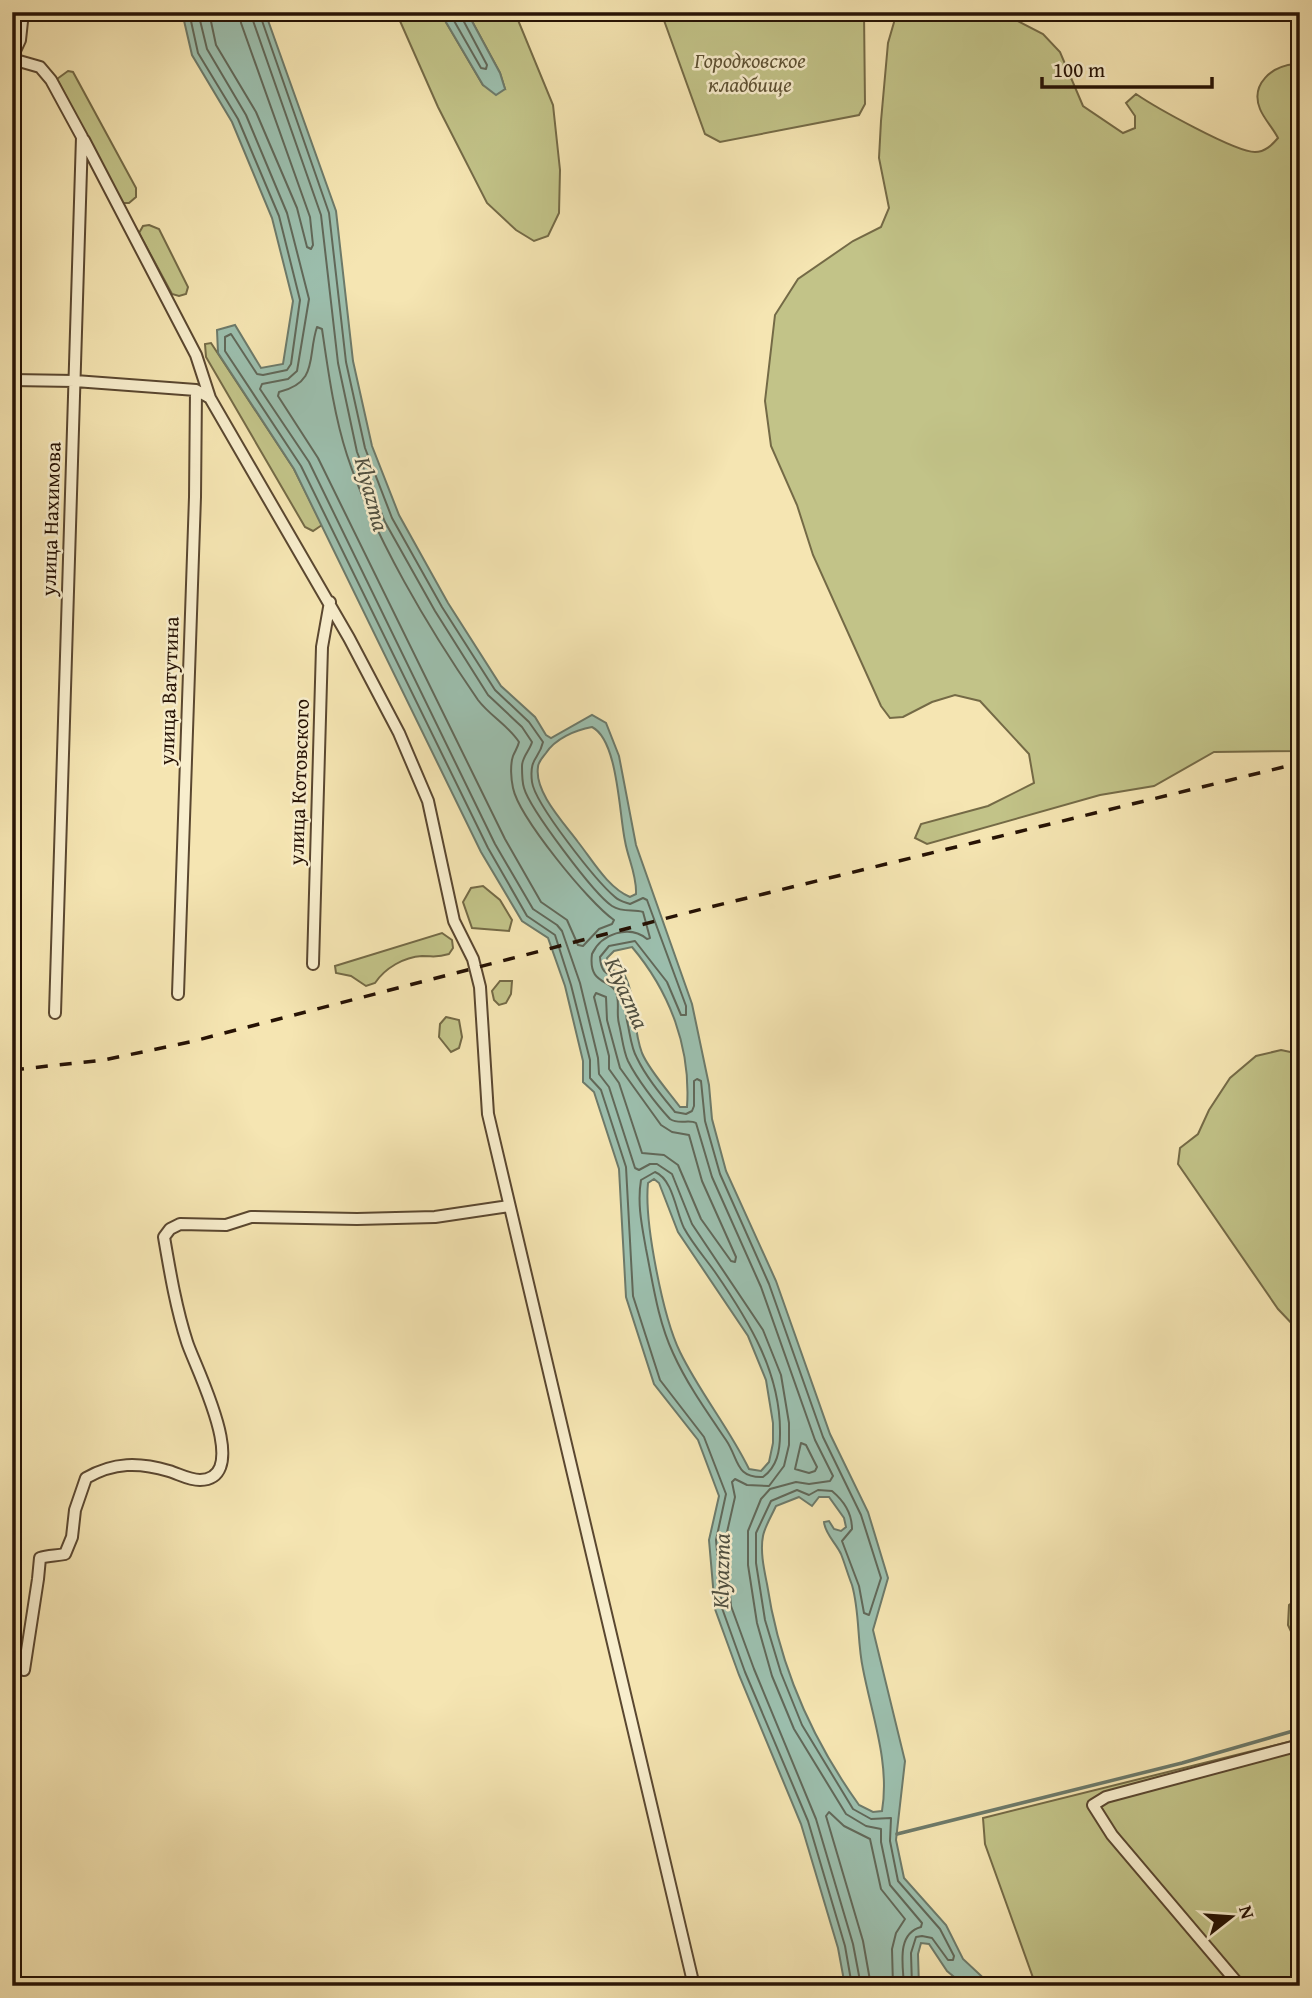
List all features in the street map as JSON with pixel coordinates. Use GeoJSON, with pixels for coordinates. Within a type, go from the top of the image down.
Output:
{"type":"FeatureCollection","features":[{"type":"Feature","properties":{"kind":"street"},"geometry":{"type":"LineString","coordinates":[[23,12],[20,40],[12,58],[40,67],[51,80],[196,355],[210,398],[330,602],[399,733],[428,801],[454,921],[473,959],[481,987],[488,1114],[694,1986]]}},
{"type":"Feature","properties":{"kind":"street","name":"улица Нахимова"},"geometry":{"type":"LineString","coordinates":[[55,1013],[82,137]]}},
{"type":"Feature","properties":{"kind":"street"},"geometry":{"type":"LineString","coordinates":[[12,380],[75,381],[196,390],[210,398]]}},
{"type":"Feature","properties":{"kind":"street","name":"улица Ватутина"},"geometry":{"type":"LineString","coordinates":[[178,994],[195,511],[196,390]]}},
{"type":"Feature","properties":{"kind":"street","name":"улица Котовского"},"geometry":{"type":"LineString","coordinates":[[313,964],[322,647],[330,602]]}},
{"type":"Feature","properties":{"kind":"street"},"geometry":{"type":"LineString","coordinates":[[24,1670],[38,1564],[40,1558],[65,1553],[72,1537],[75,1510],[86,1478],[114,1465],[128,1464],[156,1467],[197,1480],[208,1479],[217,1471],[222,1457],[221,1433],[184,1331],[164,1237],[170,1229],[180,1224],[226,1225],[251,1217],[435,1217],[509,1206]]}},
{"type":"Feature","properties":{"kind":"street"},"geometry":{"type":"LineString","coordinates":[[1240,1986],[1112,1835],[1093,1805],[1106,1797],[1300,1745]]}},
{"type":"Feature","properties":{"kind":"green space"},"geometry":{"type":"Polygon","coordinates":[[[396,12],[440,12],[483,85],[505,89],[500,73],[467,12],[512,12],[518,20],[553,105],[560,170],[559,213],[548,236],[534,241],[516,230],[487,203],[438,107],[396,12]]]}},
{"type":"Feature","properties":{"kind":"green space","name":"Городковское кладбище"},"geometry":{"type":"Polygon","coordinates":[[[661,12],[864,12],[865,104],[859,115],[720,142],[705,134],[661,12]]]}},
{"type":"Feature","properties":{"kind":"green space"},"geometry":{"type":"Polygon","coordinates":[[[897,12],[1000,12],[1043,34],[1060,52],[1083,106],[1123,133],[1135,128],[1135,116],[1126,103],[1136,94],[1214,137],[1255,152],[1271,146],[1278,138],[1260,109],[1258,92],[1261,84],[1278,68],[1295,64],[1300,67],[1300,751],[1214,752],[1154,786],[1100,795],[927,844],[915,838],[921,824],[988,806],[1034,783],[1029,754],[980,701],[955,695],[932,702],[903,717],[890,718],[881,706],[813,555],[797,505],[771,446],[765,401],[775,315],[798,279],[853,241],[881,227],[889,208],[879,158],[888,43],[897,12]]]}},
{"type":"Feature","properties":{"kind":"green space"},"geometry":{"type":"Polygon","coordinates":[[[68,71],[73,72],[136,188],[136,197],[129,203],[122,203],[57,79],[68,71]]]}},
{"type":"Feature","properties":{"kind":"green space"},"geometry":{"type":"Polygon","coordinates":[[[143,226],[159,229],[188,287],[186,294],[172,294],[139,233],[143,226]]]}},
{"type":"Feature","properties":{"kind":"green space"},"geometry":{"type":"Polygon","coordinates":[[[211,343],[294,469],[322,525],[313,531],[305,527],[206,357],[205,344],[211,343]]]}},
{"type":"Feature","properties":{"kind":"green space"},"geometry":{"type":"Polygon","coordinates":[[[483,886],[500,900],[512,920],[509,931],[472,928],[463,902],[471,888],[483,886]]]}},
{"type":"Feature","properties":{"kind":"green space"},"geometry":{"type":"Polygon","coordinates":[[[442,933],[452,940],[453,948],[449,954],[402,961],[390,968],[375,983],[366,986],[351,976],[336,973],[335,966],[442,933]]]}},
{"type":"Feature","properties":{"kind":"green space"},"geometry":{"type":"Polygon","coordinates":[[[500,981],[512,981],[511,994],[506,1003],[499,1005],[494,1000],[492,991],[500,981]]]}},
{"type":"Feature","properties":{"kind":"green space"},"geometry":{"type":"Polygon","coordinates":[[[446,1017],[459,1020],[462,1037],[459,1048],[451,1052],[439,1037],[440,1024],[446,1017]]]}},
{"type":"Feature","properties":{"kind":"green space"},"geometry":{"type":"Polygon","coordinates":[[[1281,1050],[1300,1054],[1300,1328],[1296,1328],[1278,1309],[1178,1164],[1180,1148],[1198,1134],[1209,1110],[1230,1078],[1256,1056],[1281,1050]]]}},
{"type":"Feature","properties":{"kind":"green space"},"geometry":{"type":"Polygon","coordinates":[[[1300,1597],[1300,1651],[1288,1625],[1289,1605],[1300,1597]]]}},
{"type":"Feature","properties":{"kind":"green space"},"geometry":{"type":"Polygon","coordinates":[[[1300,1739],[1300,1986],[1036,1986],[985,1844],[983,1818],[1300,1739]]]}},
{"type":"Feature","properties":{"kind":"water","name":"Klyazma"},"geometry":{"type":"Polygon","coordinates":[[[182,12],[265,12],[336,211],[353,361],[372,446],[399,515],[448,603],[501,686],[535,717],[546,735],[551,738],[592,715],[606,723],[619,756],[636,845],[692,1004],[709,1085],[712,1119],[726,1171],[776,1281],[830,1434],[868,1512],[888,1578],[873,1630],[905,1761],[896,1840],[904,1878],[946,1925],[963,1959],[992,1986],[965,1986],[947,1971],[929,1944],[921,1943],[918,1954],[919,1986],[845,1986],[838,1948],[801,1824],[739,1675],[715,1609],[709,1540],[719,1496],[698,1440],[654,1384],[626,1297],[619,1169],[594,1092],[583,1082],[583,1061],[565,986],[548,938],[522,921],[481,852],[294,469],[218,353],[217,330],[235,325],[261,368],[283,364],[293,301],[272,218],[232,122],[192,55],[182,12]],[[592,727],[572,733],[550,748],[539,763],[538,777],[541,787],[551,807],[601,873],[630,897],[636,894],[635,880],[625,841],[616,778],[607,746],[601,734],[592,727]],[[632,947],[614,951],[607,958],[610,969],[624,974],[628,984],[645,1060],[680,1107],[687,1107],[681,1042],[667,1002],[632,947]],[[654,1179],[648,1183],[649,1221],[661,1293],[680,1352],[749,1469],[761,1471],[769,1462],[773,1443],[773,1423],[766,1380],[748,1336],[678,1232],[659,1183],[654,1179]],[[799,1497],[776,1506],[764,1532],[762,1554],[772,1614],[789,1671],[812,1727],[842,1780],[859,1805],[873,1812],[882,1811],[882,1757],[861,1659],[855,1596],[841,1554],[826,1531],[824,1522],[829,1521],[834,1529],[841,1531],[846,1527],[844,1518],[829,1497],[819,1497],[812,1506],[799,1497]]]}},
{"type":"Feature","properties":{"kind":"water"},"geometry":{"type":"Polygon","coordinates":[[[440,12],[467,12],[500,73],[505,89],[496,95],[483,85],[440,12]]]}},
{"type":"Feature","properties":{"kind":"waterway"},"geometry":{"type":"LineString","coordinates":[[897,1834],[1182,1763],[1300,1729]]}},
{"type":"Feature","properties":{"kind":"railway"},"geometry":{"type":"LineString","coordinates":[[12,1070],[104,1060],[190,1042],[702,909],[1300,763]]}}]}
